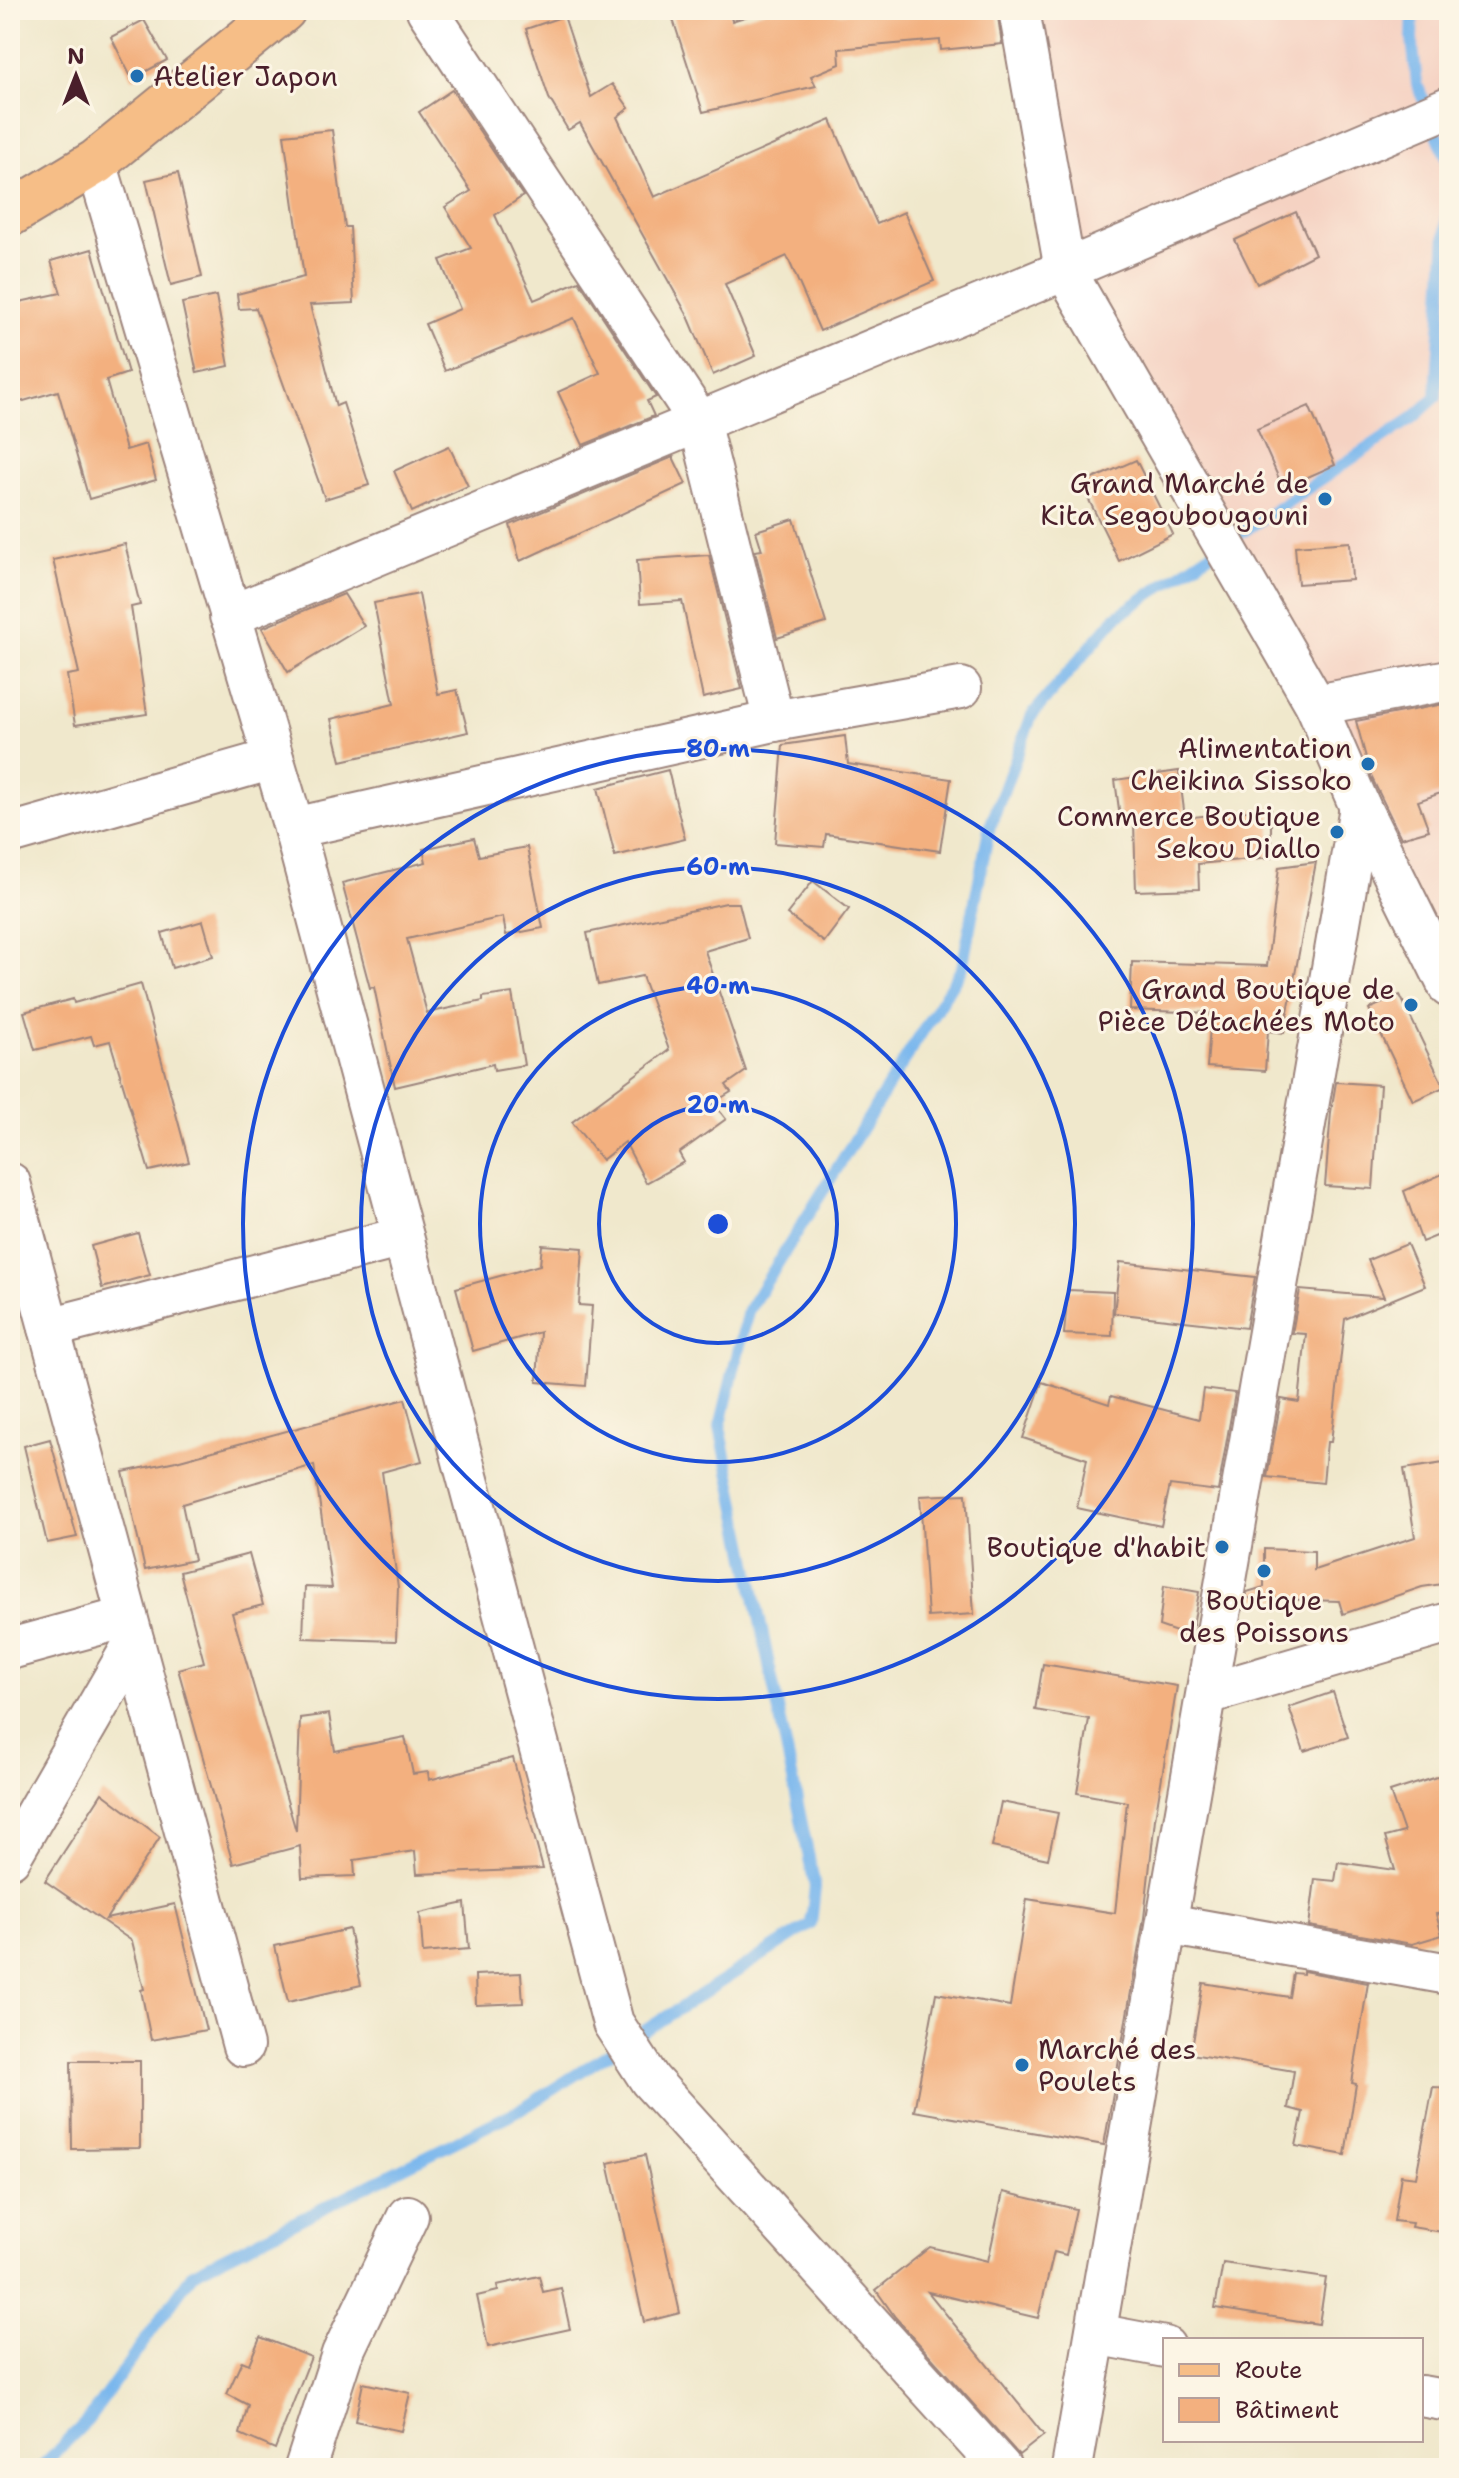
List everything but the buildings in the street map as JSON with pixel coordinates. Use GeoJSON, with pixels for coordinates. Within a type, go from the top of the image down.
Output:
{"type":"FeatureCollection","features":[{"type":"Feature","properties":{"kind":"main road"},"geometry":{"type":"LineString","coordinates":[[10,214],[96,162],[283,10]]}},
{"type":"Feature","properties":{"kind":"street"},"geometry":{"type":"LineString","coordinates":[[427,10],[699,421],[774,721]]}},
{"type":"Feature","properties":{"kind":"street"},"geometry":{"type":"LineString","coordinates":[[1019,10],[1065,270],[1316,705],[1360,807],[1449,987]]}},
{"type":"Feature","properties":{"kind":"street"},"geometry":{"type":"LineString","coordinates":[[230,616],[1065,270],[1449,107]]}},
{"type":"Feature","properties":{"kind":"street"},"geometry":{"type":"LineString","coordinates":[[96,162],[294,828],[613,2023],[650,2080],[1001,2468]]}},
{"type":"Feature","properties":{"kind":"street"},"geometry":{"type":"LineString","coordinates":[[1316,705],[1449,680]]}},
{"type":"Feature","properties":{"kind":"street"},"geometry":{"type":"LineString","coordinates":[[294,828],[774,721],[961,688]]}},
{"type":"Feature","properties":{"kind":"street"},"geometry":{"type":"LineString","coordinates":[[10,834],[273,759]]}},
{"type":"Feature","properties":{"kind":"street"},"geometry":{"type":"LineString","coordinates":[[1072,2468],[1360,807]]}},
{"type":"Feature","properties":{"kind":"street"},"geometry":{"type":"LineString","coordinates":[[10,1183],[18,1248],[49,1328],[243,2046]]}},
{"type":"Feature","properties":{"kind":"street"},"geometry":{"type":"LineString","coordinates":[[49,1328],[403,1237]]}},
{"type":"Feature","properties":{"kind":"street"},"geometry":{"type":"LineString","coordinates":[[1207,1694],[1449,1623]]}},
{"type":"Feature","properties":{"kind":"street"},"geometry":{"type":"LineString","coordinates":[[10,1649],[130,1630]]}},
{"type":"Feature","properties":{"kind":"street"},"geometry":{"type":"LineString","coordinates":[[10,1858],[130,1630]]}},
{"type":"Feature","properties":{"kind":"street"},"geometry":{"type":"LineString","coordinates":[[1167,1924],[1449,1974]]}},
{"type":"Feature","properties":{"kind":"street"},"geometry":{"type":"LineString","coordinates":[[305,2468],[342,2354],[408,2216]]}},
{"type":"Feature","properties":{"kind":"street"},"geometry":{"type":"LineString","coordinates":[[1096,2334],[1163,2347]]}},
{"type":"Feature","properties":{"kind":"street"},"geometry":{"type":"LineString","coordinates":[[1423,2396],[1449,2401]]}},
{"type":"Feature","properties":{"kind":"shaded area","name":"Grand Marché de Kita Segoubougouni"},"geometry":{"type":"Polygon","coordinates":[[[1039,10],[1449,10],[1449,935],[1427,942],[1074,262],[1039,10]]]}},
{"type":"Feature","properties":{"kind":"waterway"},"geometry":{"type":"LineString","coordinates":[[1413,10],[1412,39],[1417,84],[1449,164]]}},
{"type":"Feature","properties":{"kind":"waterway"},"geometry":{"type":"LineString","coordinates":[[40,2468],[88,2420],[193,2273],[527,2106],[811,1924],[815,1887],[720,1427],[748,1311],[962,968],[989,829],[1032,715],[1116,617],[1414,417],[1436,397],[1449,184]]}},
{"type":"Feature","properties":{"kind":"place","name":"Atelier Japon"},"geometry":{"type":"Point","coordinates":[137,76]}},
{"type":"Feature","properties":{"kind":"place","name":"Grand Marché de Kita Segoubougouni"},"geometry":{"type":"Point","coordinates":[1325,499]}},
{"type":"Feature","properties":{"kind":"place","name":"Alimentation Cheikina Sissoko"},"geometry":{"type":"Point","coordinates":[1368,764]}},
{"type":"Feature","properties":{"kind":"place","name":"Commerce Boutique Sekou Diallo"},"geometry":{"type":"Point","coordinates":[1337,832]}},
{"type":"Feature","properties":{"kind":"place","name":"Grand Boutique de Pièce Détachées Moto"},"geometry":{"type":"Point","coordinates":[1411,1005]}},
{"type":"Feature","properties":{"kind":"place","name":"Boutique d'habit"},"geometry":{"type":"Point","coordinates":[1222,1547]}},
{"type":"Feature","properties":{"kind":"place","name":"Boutique des Poissons"},"geometry":{"type":"Point","coordinates":[1264,1571]}},
{"type":"Feature","properties":{"kind":"place","name":"Marché des Poulets"},"geometry":{"type":"Point","coordinates":[1022,2065]}}]}
